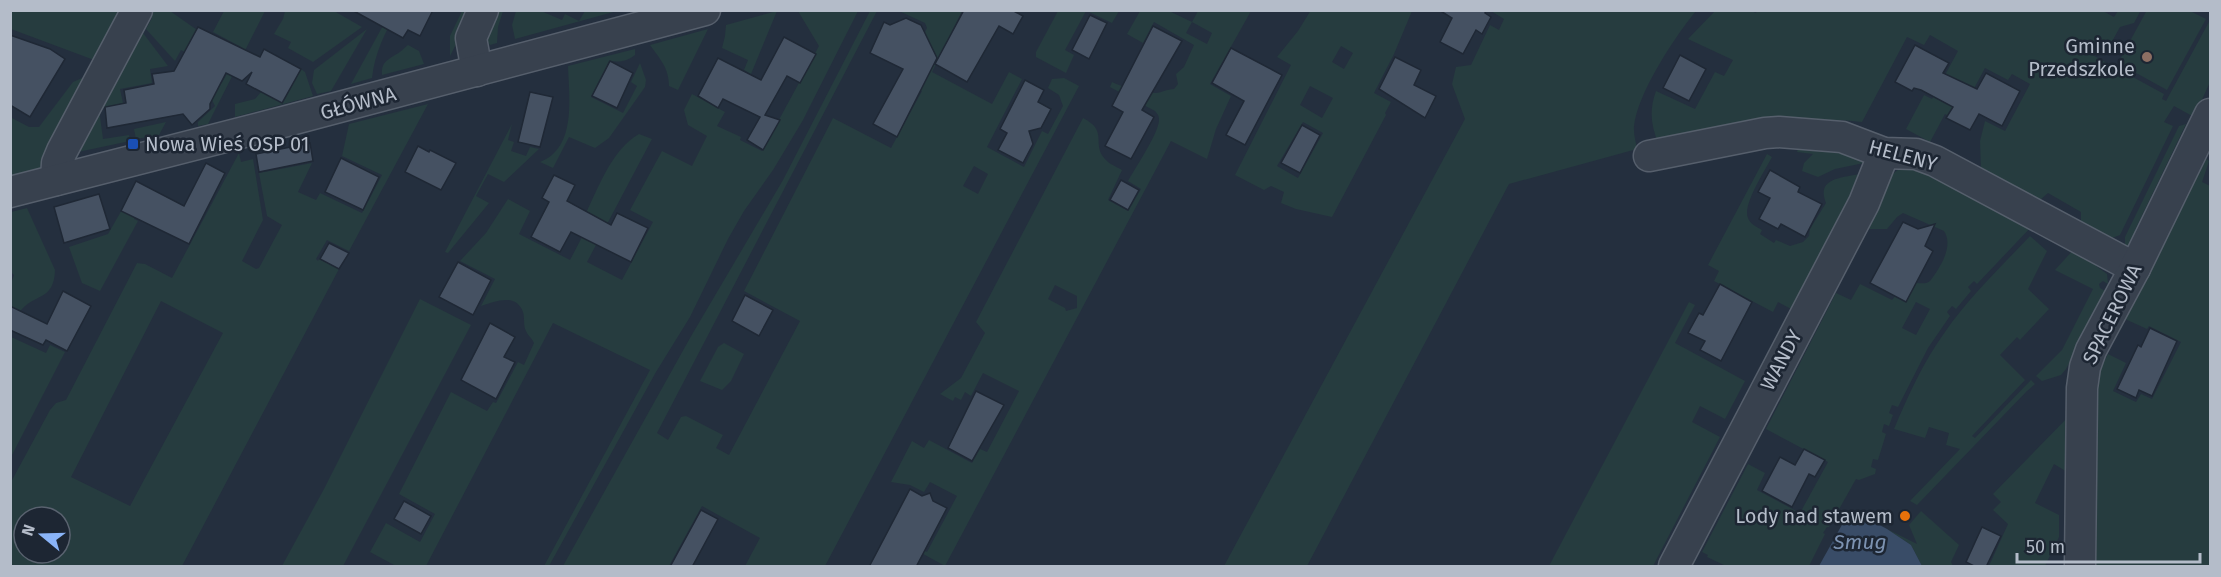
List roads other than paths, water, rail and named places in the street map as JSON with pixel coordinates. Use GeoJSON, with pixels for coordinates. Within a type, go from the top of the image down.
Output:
{"type":"FeatureCollection","features":[{"type":"Feature","properties":{"kind":"street"},"geometry":{"type":"LineString","coordinates":[[56,180],[56,169],[62,152],[137,10]]}},
{"type":"Feature","properties":{"kind":"street"},"geometry":{"type":"LineString","coordinates":[[477,71],[471,38],[483,10]]}},
{"type":"Feature","properties":{"kind":"street","name":"GŁÓWNA"},"geometry":{"type":"LineString","coordinates":[[10,192],[705,10]]}},
{"type":"Feature","properties":{"kind":"street","name":"SPACEROWA"},"geometry":{"type":"LineString","coordinates":[[2080,567],[2083,374],[2091,350],[2135,268],[2211,114]]}},
{"type":"Feature","properties":{"kind":"street","name":"HELENY"},"geometry":{"type":"LineString","coordinates":[[1649,156],[1741,137],[1779,132],[1842,137],[1884,153],[1916,154],[1935,160],[2135,268]]}},
{"type":"Feature","properties":{"kind":"street","name":"WANDY"},"geometry":{"type":"LineString","coordinates":[[1674,567],[1864,203],[1884,153]]}},
{"type":"Feature","properties":{"kind":"water","name":"Smug"},"geometry":{"type":"Polygon","coordinates":[[[1857,513],[1887,529],[1911,545],[1922,566],[1819,566],[1848,514],[1857,513]]]}},
{"type":"Feature","properties":{"kind":"place","name":"Gminne Przedszkole"},"geometry":{"type":"Point","coordinates":[2147,57]}},
{"type":"Feature","properties":{"kind":"place","name":"Nowa Wieś OSP 01"},"geometry":{"type":"Point","coordinates":[133,144]}},
{"type":"Feature","properties":{"kind":"place","name":"Lody nad stawem"},"geometry":{"type":"Point","coordinates":[1905,516]}}]}
